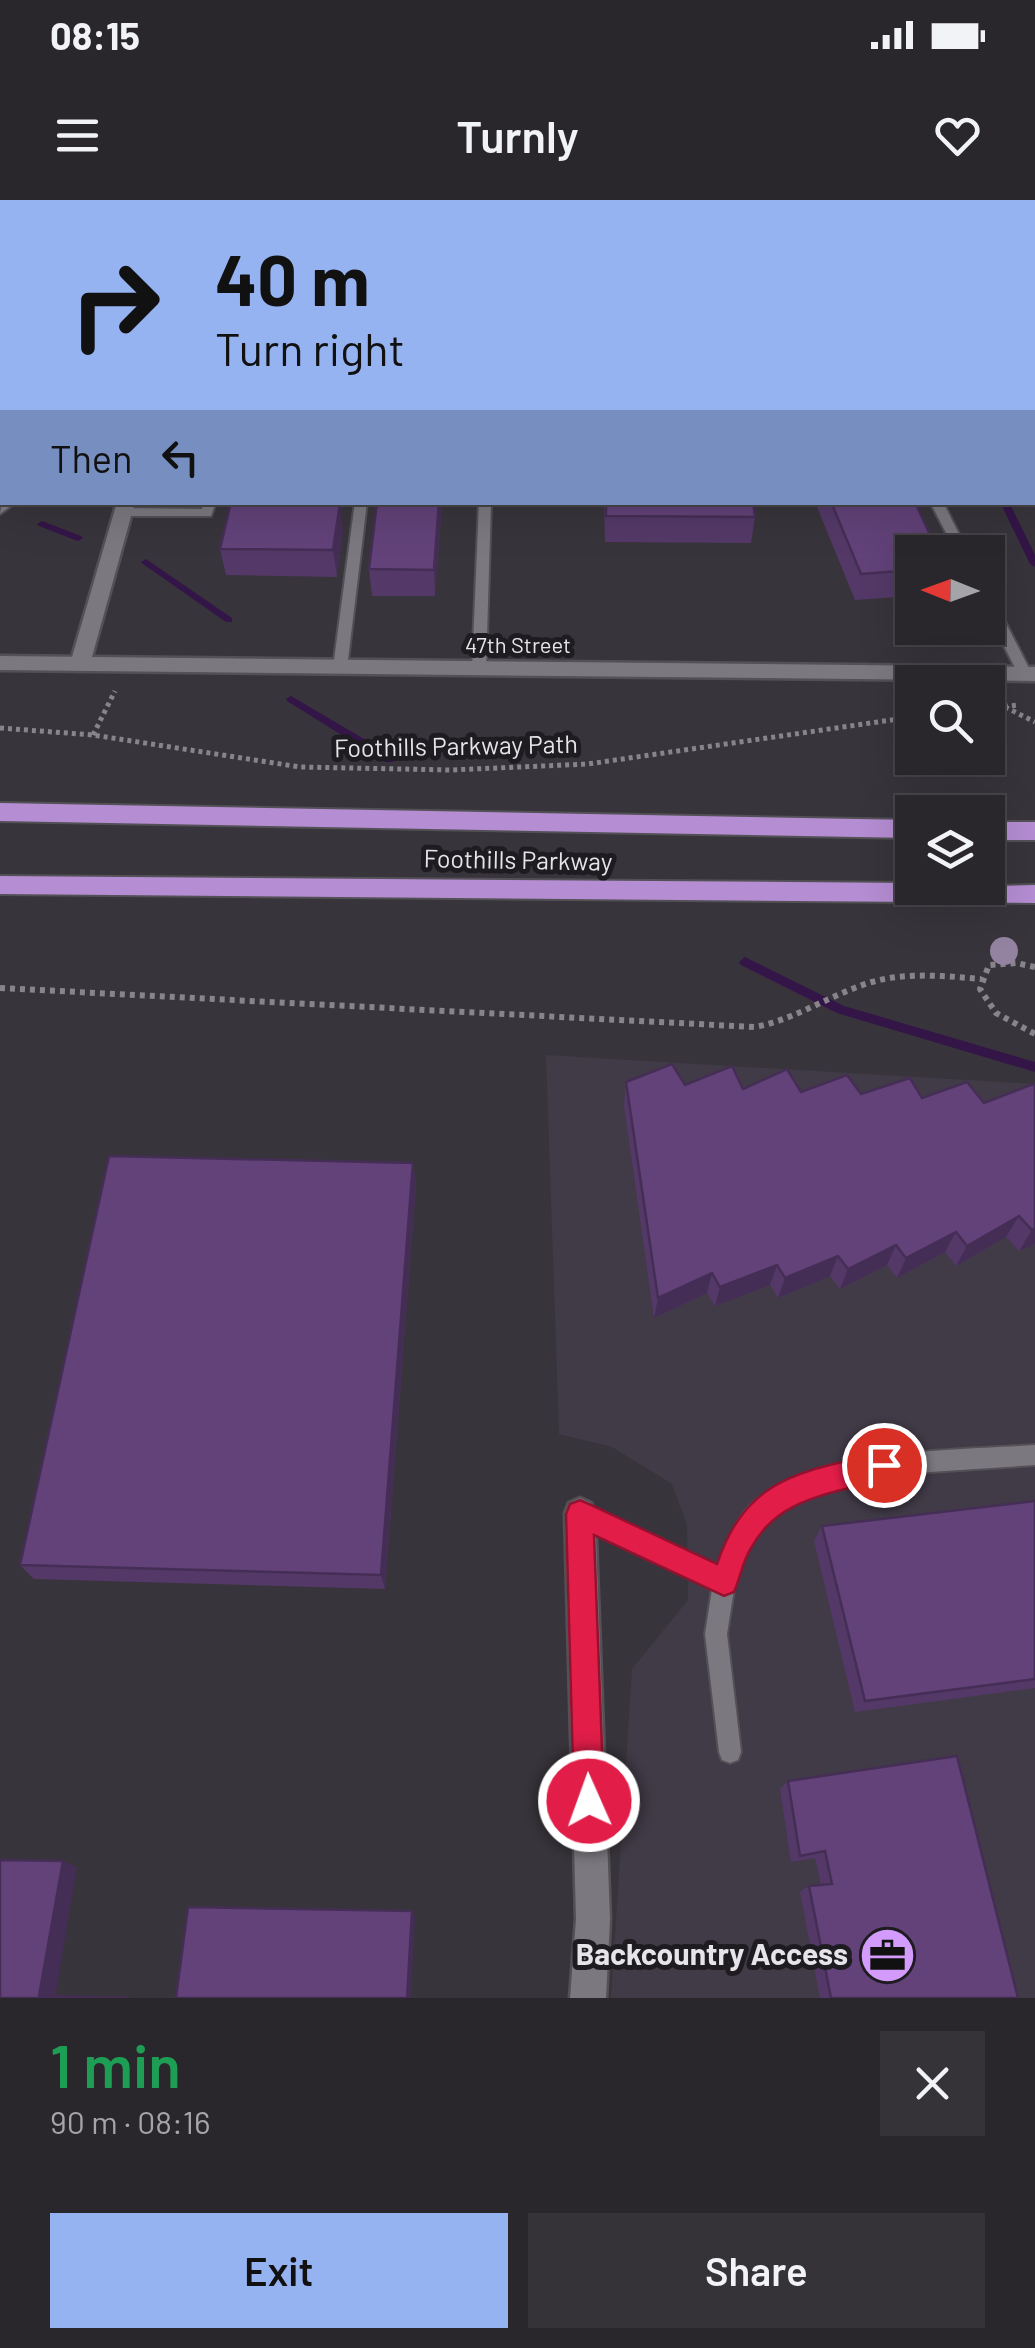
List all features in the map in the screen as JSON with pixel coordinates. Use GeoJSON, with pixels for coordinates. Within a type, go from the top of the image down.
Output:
{"type":"FeatureCollection","features":[{"type":"Feature","properties":{"kind":"highway","name":"Foothills Parkway"},"geometry":{"type":"LineString","coordinates":[[0,812],[895,830]]}},
{"type":"Feature","properties":{"kind":"highway"},"geometry":{"type":"LineString","coordinates":[[1005,830],[1035,831]]}},
{"type":"Feature","properties":{"kind":"highway","name":"Foothills Parkway"},"geometry":{"type":"LineString","coordinates":[[0,885],[1035,894]]}},
{"type":"Feature","properties":{"kind":"street"},"geometry":{"type":"LineString","coordinates":[[80,664],[124,507]]}},
{"type":"Feature","properties":{"kind":"street","name":"47th Street"},"geometry":{"type":"LineString","coordinates":[[0,663],[1030,674]]}},
{"type":"Feature","properties":{"kind":"street"},"geometry":{"type":"LineString","coordinates":[[580,1514],[593,1919],[588,1998]]}},
{"type":"Feature","properties":{"kind":"lane"},"geometry":{"type":"LineString","coordinates":[[124,507],[207,513],[209,505]]}},
{"type":"Feature","properties":{"kind":"lane"},"geometry":{"type":"LineString","coordinates":[[340,668],[361,505]]}},
{"type":"Feature","properties":{"kind":"lane"},"geometry":{"type":"LineString","coordinates":[[478,670],[485,505]]}},
{"type":"Feature","properties":{"kind":"lane"},"geometry":{"type":"LineString","coordinates":[[938,505],[953,535]]}},
{"type":"Feature","properties":{"kind":"lane"},"geometry":{"type":"LineString","coordinates":[[1005,631],[1030,674]]}},
{"type":"Feature","properties":{"kind":"lane"},"geometry":{"type":"LineString","coordinates":[[730,1752],[716,1634],[724,1582],[738,1543],[760,1510],[804,1485],[884,1465],[1035,1455]]}},
{"type":"Feature","properties":{"kind":"lane"},"geometry":{"type":"LineString","coordinates":[[580,1514],[724,1582]]}},
{"type":"Feature","properties":{"kind":"path"},"geometry":{"type":"LineString","coordinates":[[94,735],[119,682]]}},
{"type":"Feature","properties":{"kind":"path"},"geometry":{"type":"LineString","coordinates":[[1005,707],[1035,722]]}},
{"type":"Feature","properties":{"kind":"path","name":"Foothills Parkway Path"},"geometry":{"type":"LineString","coordinates":[[0,728],[94,735],[300,767],[451,770],[588,764],[895,719]]}},
{"type":"Feature","properties":{"kind":"path"},"geometry":{"type":"LineString","coordinates":[[1035,967],[1000,962],[989,965],[980,979],[980,988],[996,1014],[1035,1034]]}},
{"type":"Feature","properties":{"kind":"path"},"geometry":{"type":"LineString","coordinates":[[0,988],[755,1026],[776,1024],[857,987],[901,974],[980,979]]}},
{"type":"Feature","properties":{"kind":"shaded area"},"geometry":{"type":"Polygon","coordinates":[[[546,1055],[1035,1084],[1035,1998],[611,1998],[632,1669],[688,1600],[687,1525],[672,1484],[612,1447],[559,1434],[546,1055]]]}},
{"type":"Feature","properties":{"kind":"building"},"geometry":{"type":"Polygon","coordinates":[[[230,505],[340,505],[333,550],[220,549],[230,505]]]}},
{"type":"Feature","properties":{"kind":"building"},"geometry":{"type":"Polygon","coordinates":[[[377,505],[439,505],[434,570],[369,569],[377,505]]]}},
{"type":"Feature","properties":{"kind":"building"},"geometry":{"type":"Polygon","coordinates":[[[606,505],[753,505],[755,517],[606,516],[606,505]]]}},
{"type":"Feature","properties":{"kind":"building"},"geometry":{"type":"Polygon","coordinates":[[[832,505],[916,505],[930,535],[895,535],[895,571],[861,574],[832,505]]]}},
{"type":"Feature","properties":{"kind":"building"},"geometry":{"type":"Polygon","coordinates":[[[672,1064],[685,1085],[732,1066],[743,1089],[787,1069],[801,1092],[847,1075],[861,1094],[910,1078],[922,1098],[967,1082],[984,1103],[1033,1084],[1035,1229],[1019,1216],[967,1246],[956,1232],[906,1258],[896,1245],[848,1269],[838,1256],[785,1278],[777,1265],[720,1287],[712,1273],[658,1298],[626,1082],[672,1064]]]}},
{"type":"Feature","properties":{"kind":"building"},"geometry":{"type":"Polygon","coordinates":[[[109,1156],[413,1163],[381,1575],[20,1565],[109,1156]]]}},
{"type":"Feature","properties":{"kind":"building"},"geometry":{"type":"Polygon","coordinates":[[[1035,1501],[1035,1679],[865,1701],[822,1526],[1035,1501]]]}},
{"type":"Feature","properties":{"kind":"building"},"geometry":{"type":"Polygon","coordinates":[[[957,1756],[1018,1998],[831,1998],[809,1886],[832,1884],[825,1851],[800,1856],[788,1781],[957,1756]]]}},
{"type":"Feature","properties":{"kind":"building"},"geometry":{"type":"Polygon","coordinates":[[[0,1860],[63,1861],[39,1996],[129,1998],[0,1998],[0,1860]]]}},
{"type":"Feature","properties":{"kind":"building"},"geometry":{"type":"Polygon","coordinates":[[[188,1907],[412,1911],[407,1998],[176,1998],[188,1907]]]}},
{"type":"Feature","properties":{"kind":"waterway"},"geometry":{"type":"LineString","coordinates":[[1006,505],[1035,564]]}},
{"type":"Feature","properties":{"kind":"waterway"},"geometry":{"type":"LineString","coordinates":[[42,524],[78,538]]}},
{"type":"Feature","properties":{"kind":"waterway"},"geometry":{"type":"LineString","coordinates":[[146,562],[229,620]]}},
{"type":"Feature","properties":{"kind":"waterway"},"geometry":{"type":"LineString","coordinates":[[291,699],[389,759]]}},
{"type":"Feature","properties":{"kind":"waterway"},"geometry":{"type":"LineString","coordinates":[[745,962],[841,1010],[1035,1067]]}},
{"type":"Feature","properties":{"kind":"place","name":"Backcountry Access"},"geometry":{"type":"Point","coordinates":[887,1955]}},
{"type":"Feature","properties":{"kind":"route"},"geometry":{"type":"LineString","coordinates":[[589,1801],[580,1514],[724,1582],[738,1543],[760,1510],[804,1485],[884,1465]]}}]}
